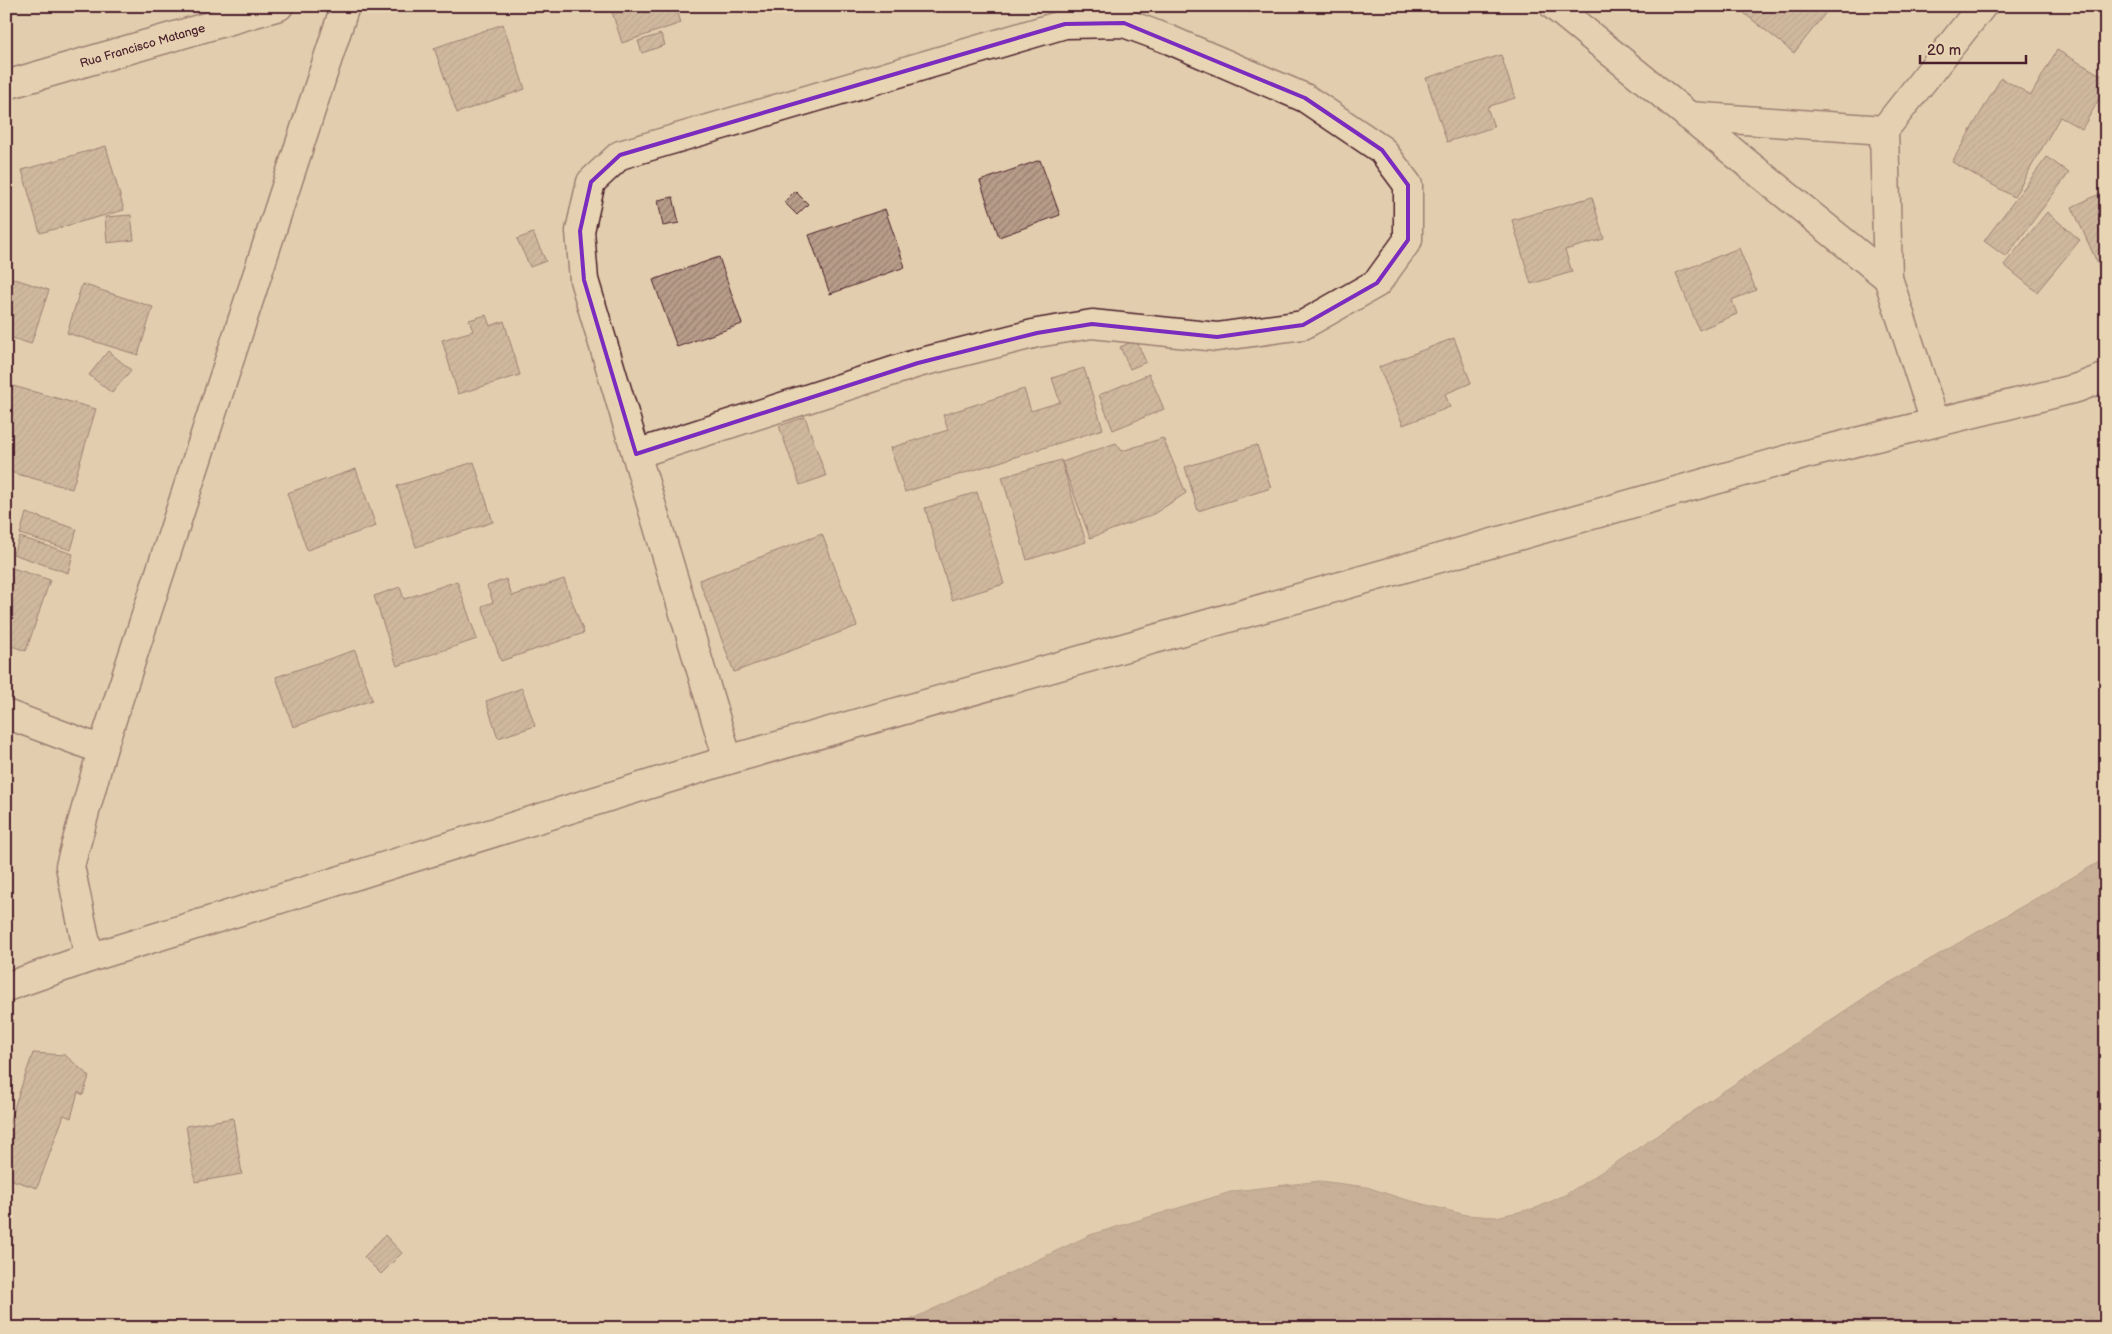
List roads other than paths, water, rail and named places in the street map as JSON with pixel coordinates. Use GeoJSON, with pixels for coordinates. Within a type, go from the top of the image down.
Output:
{"type":"FeatureCollection","features":[{"type":"Feature","properties":{"kind":"street","name":"Rua Francisco Matange"},"geometry":{"type":"LineString","coordinates":[[6,85],[279,6]]}},
{"type":"Feature","properties":{"kind":"street"},"geometry":{"type":"LineString","coordinates":[[89,958],[70,866],[102,750],[344,6]]}},
{"type":"Feature","properties":{"kind":"street"},"geometry":{"type":"LineString","coordinates":[[1554,6],[1888,278]]}},
{"type":"Feature","properties":{"kind":"street"},"geometry":{"type":"LineString","coordinates":[[1935,422],[1888,278],[1884,130],[1982,6]]}},
{"type":"Feature","properties":{"kind":"street"},"geometry":{"type":"LineString","coordinates":[[636,454],[918,363],[1037,332],[1092,324],[1217,337],[1303,325],[1377,284],[1408,240],[1408,185],[1382,150],[1305,98],[1170,40],[1124,23],[1065,24],[620,154],[591,182],[580,231],[584,280],[636,454],[728,760]]}},
{"type":"Feature","properties":{"kind":"street"},"geometry":{"type":"LineString","coordinates":[[1689,116],[1884,130]]}},
{"type":"Feature","properties":{"kind":"street"},"geometry":{"type":"LineString","coordinates":[[6,987],[89,958],[728,760],[1803,455],[2077,388],[2106,377]]}},
{"type":"Feature","properties":{"kind":"street"},"geometry":{"type":"LineString","coordinates":[[6,714],[102,750]]}},
{"type":"Feature","properties":{"kind":"water"},"geometry":{"type":"Polygon","coordinates":[[[2106,858],[2106,1328],[893,1328],[1090,1235],[1234,1191],[1320,1181],[1367,1187],[1400,1198],[1466,1215],[1496,1217],[1536,1208],[1565,1195],[1617,1162],[1870,994],[2106,858]]]}}]}
